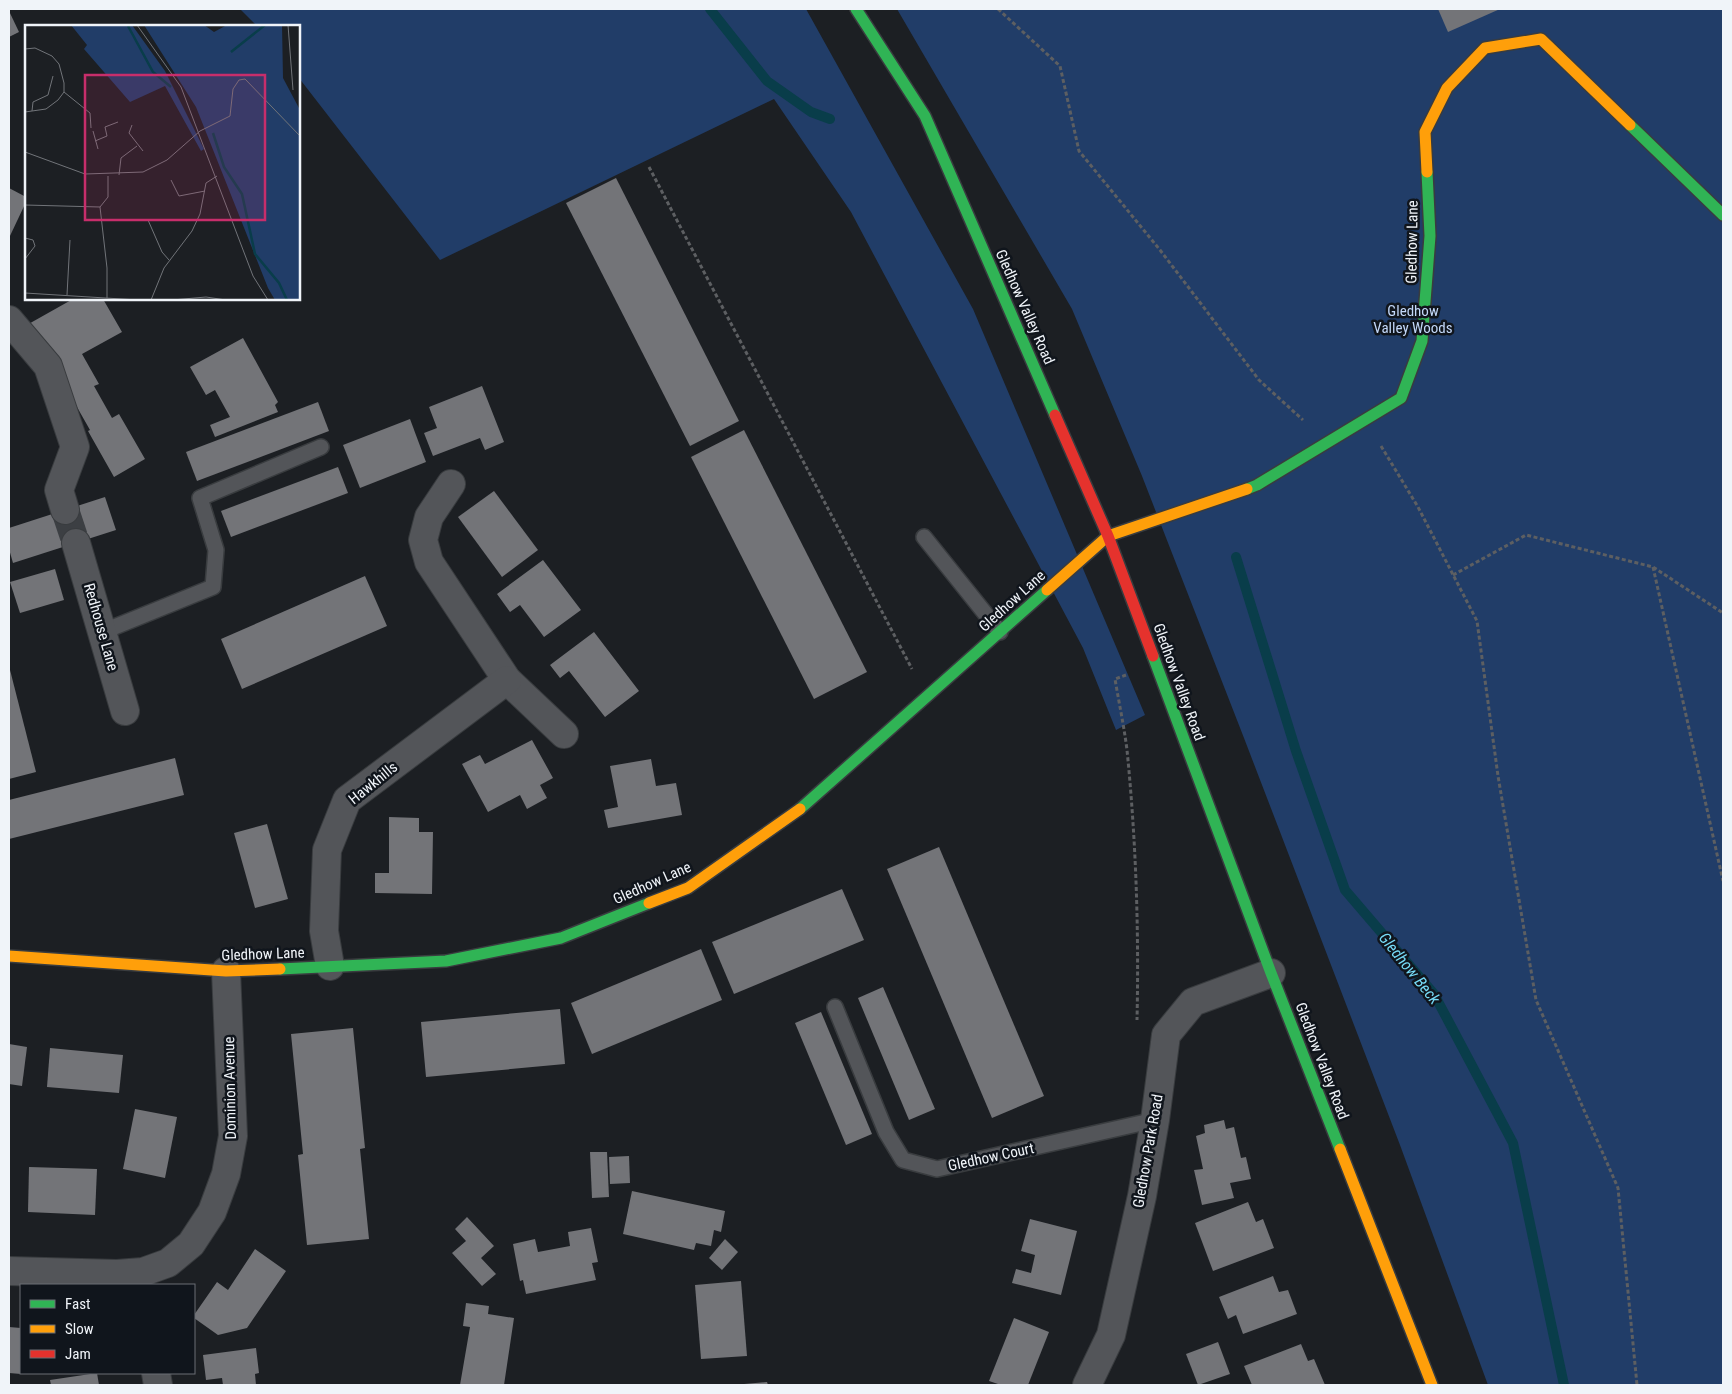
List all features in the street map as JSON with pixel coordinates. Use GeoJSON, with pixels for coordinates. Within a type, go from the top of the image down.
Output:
{"type":"FeatureCollection","features":[{"type":"Feature","properties":{"kind":"street","name":"Gledhow Valley Road"},"geometry":{"type":"LineString","coordinates":[[856,9],[925,116],[1108,536],[1271,973],[1432,1385]]}},
{"type":"Feature","properties":{"kind":"street","name":"Gledhow Lane"},"geometry":{"type":"LineString","coordinates":[[9,956],[226,971],[446,961],[561,938],[688,888],[795,814],[1108,536],[1257,485],[1401,398],[1422,341],[1430,236],[1425,132],[1447,88],[1485,48],[1541,39],[1723,215]]}},
{"type":"Feature","properties":{"kind":"street"},"geometry":{"type":"LineString","coordinates":[[9,320],[48,366],[75,447],[59,490],[65,510]]}},
{"type":"Feature","properties":{"kind":"street"},"geometry":{"type":"LineString","coordinates":[[451,484],[429,517],[423,540],[429,562],[507,680],[564,734]]}},
{"type":"Feature","properties":{"kind":"street","name":"Redhouse Lane"},"geometry":{"type":"LineString","coordinates":[[76,543],[125,711]]}},
{"type":"Feature","properties":{"kind":"street","name":"Hawkhills"},"geometry":{"type":"LineString","coordinates":[[330,966],[324,930],[327,850],[347,800],[507,680]]}},
{"type":"Feature","properties":{"kind":"street","name":"Dominion Avenue"},"geometry":{"type":"LineString","coordinates":[[9,1271],[117,1274],[144,1279],[168,1263],[191,1244],[212,1212],[226,1174],[233,1136],[226,971]]}},
{"type":"Feature","properties":{"kind":"street","name":"Gledhow Park Road"},"geometry":{"type":"LineString","coordinates":[[1087,1385],[1111,1335],[1142,1196],[1156,1120],[1166,1035],[1194,1002],[1271,973]]}},
{"type":"Feature","properties":{"kind":"lane"},"geometry":{"type":"LineString","coordinates":[[102,632],[212,588],[216,550],[200,498],[321,447]]}},
{"type":"Feature","properties":{"kind":"lane"},"geometry":{"type":"LineString","coordinates":[[924,537],[1000,632]]}},
{"type":"Feature","properties":{"kind":"lane","name":"Gledhow Court"},"geometry":{"type":"LineString","coordinates":[[835,1007],[886,1132],[903,1160],[937,1169],[1156,1120]]}},
{"type":"Feature","properties":{"kind":"path"},"geometry":{"type":"LineString","coordinates":[[998,9],[1060,66],[1079,151],[1160,250],[1259,380],[1327,442]]}},
{"type":"Feature","properties":{"kind":"path"},"geometry":{"type":"LineString","coordinates":[[649,167],[927,697]]}},
{"type":"Feature","properties":{"kind":"path"},"geometry":{"type":"LineString","coordinates":[[1365,420],[1418,507],[1477,621],[1498,776],[1536,1000],[1618,1188],[1637,1385]]}},
{"type":"Feature","properties":{"kind":"path"},"geometry":{"type":"LineString","coordinates":[[1453,575],[1526,535],[1654,567],[1723,613]]}},
{"type":"Feature","properties":{"kind":"path"},"geometry":{"type":"LineString","coordinates":[[1654,567],[1723,882]]}},
{"type":"Feature","properties":{"kind":"path"},"geometry":{"type":"LineString","coordinates":[[1136,1030],[1138,953],[1134,840],[1126,749],[1115,679],[1156,664]]}},
{"type":"Feature","properties":{"kind":"green space"},"geometry":{"type":"Polygon","coordinates":[[[240,9],[806,9],[973,309],[1145,715],[1116,730],[1083,648],[851,212],[774,99],[440,260],[300,79],[300,25],[256,25],[240,9]]]}},
{"type":"Feature","properties":{"kind":"green space","name":"Gledhow Valley Woods"},"geometry":{"type":"Polygon","coordinates":[[[897,9],[1723,9],[1723,1385],[1488,1385],[1400,1145],[1244,738],[1142,476],[1072,309],[897,9]]]}},
{"type":"Feature","properties":{"kind":"building"},"geometry":{"type":"Polygon","coordinates":[[[1438,9],[1500,9],[1448,32],[1438,9]]]}},
{"type":"Feature","properties":{"kind":"building"},"geometry":{"type":"Polygon","coordinates":[[[9,11],[19,32],[9,37],[9,11]]]}},
{"type":"Feature","properties":{"kind":"building"},"geometry":{"type":"Polygon","coordinates":[[[616,178],[739,421],[690,446],[566,203],[616,178]]]}},
{"type":"Feature","properties":{"kind":"building"},"geometry":{"type":"Polygon","coordinates":[[[9,188],[25,196],[25,204],[9,238],[9,188]]]}},
{"type":"Feature","properties":{"kind":"building"},"geometry":{"type":"Polygon","coordinates":[[[71,300],[104,300],[122,332],[82,354],[99,384],[94,386],[112,418],[119,414],[145,459],[114,477],[44,349],[25,326],[71,300]]]}},
{"type":"Feature","properties":{"kind":"building"},"geometry":{"type":"Polygon","coordinates":[[[243,338],[278,402],[275,405],[278,412],[215,437],[210,425],[230,417],[215,390],[206,395],[190,367],[243,338]]]}},
{"type":"Feature","properties":{"kind":"building"},"geometry":{"type":"Polygon","coordinates":[[[482,386],[504,442],[485,450],[480,438],[433,456],[424,433],[437,428],[429,407],[482,386]]]}},
{"type":"Feature","properties":{"kind":"building"},"geometry":{"type":"Polygon","coordinates":[[[318,402],[329,431],[197,481],[186,452],[318,402]]]}},
{"type":"Feature","properties":{"kind":"building"},"geometry":{"type":"Polygon","coordinates":[[[410,419],[426,462],[360,488],[343,445],[410,419]]]}},
{"type":"Feature","properties":{"kind":"building"},"geometry":{"type":"Polygon","coordinates":[[[744,430],[867,672],[814,699],[691,457],[744,430]]]}},
{"type":"Feature","properties":{"kind":"building"},"geometry":{"type":"Polygon","coordinates":[[[338,467],[348,493],[231,537],[221,511],[338,467]]]}},
{"type":"Feature","properties":{"kind":"building"},"geometry":{"type":"Polygon","coordinates":[[[494,491],[538,550],[502,577],[458,517],[494,491]]]}},
{"type":"Feature","properties":{"kind":"building"},"geometry":{"type":"Polygon","coordinates":[[[105,497],[116,530],[13,563],[9,549],[9,528],[105,497]]]}},
{"type":"Feature","properties":{"kind":"building"},"geometry":{"type":"Polygon","coordinates":[[[543,560],[581,610],[544,637],[520,605],[510,612],[497,594],[543,560]]]}},
{"type":"Feature","properties":{"kind":"building"},"geometry":{"type":"Polygon","coordinates":[[[55,569],[64,600],[20,613],[10,582],[55,569]]]}},
{"type":"Feature","properties":{"kind":"building"},"geometry":{"type":"Polygon","coordinates":[[[365,576],[387,626],[242,689],[221,639],[365,576]]]}},
{"type":"Feature","properties":{"kind":"building"},"geometry":{"type":"Polygon","coordinates":[[[594,632],[639,691],[605,717],[569,671],[560,678],[550,665],[594,632]]]}},
{"type":"Feature","properties":{"kind":"building"},"geometry":{"type":"Polygon","coordinates":[[[9,666],[36,772],[9,779],[9,666]]]}},
{"type":"Feature","properties":{"kind":"building"},"geometry":{"type":"Polygon","coordinates":[[[532,740],[553,778],[540,785],[547,798],[527,809],[520,795],[488,812],[462,764],[480,755],[485,764],[532,740]]]}},
{"type":"Feature","properties":{"kind":"building"},"geometry":{"type":"Polygon","coordinates":[[[175,758],[184,795],[9,839],[9,800],[175,758]]]}},
{"type":"Feature","properties":{"kind":"building"},"geometry":{"type":"Polygon","coordinates":[[[651,759],[656,786],[676,783],[682,815],[608,828],[604,810],[618,807],[610,766],[651,759]]]}},
{"type":"Feature","properties":{"kind":"building"},"geometry":{"type":"Polygon","coordinates":[[[389,817],[419,818],[419,832],[433,832],[432,894],[375,893],[375,873],[389,873],[389,817]]]}},
{"type":"Feature","properties":{"kind":"building"},"geometry":{"type":"Polygon","coordinates":[[[267,824],[288,899],[255,908],[234,833],[267,824]]]}},
{"type":"Feature","properties":{"kind":"building"},"geometry":{"type":"Polygon","coordinates":[[[939,847],[1044,1096],[992,1118],[887,869],[939,847]]]}},
{"type":"Feature","properties":{"kind":"building"},"geometry":{"type":"Polygon","coordinates":[[[842,889],[864,940],[734,994],[712,942],[842,889]]]}},
{"type":"Feature","properties":{"kind":"building"},"geometry":{"type":"Polygon","coordinates":[[[701,949],[722,1000],[592,1054],[571,1003],[701,949]]]}},
{"type":"Feature","properties":{"kind":"building"},"geometry":{"type":"Polygon","coordinates":[[[883,987],[935,1109],[909,1120],[858,998],[883,987]]]}},
{"type":"Feature","properties":{"kind":"building"},"geometry":{"type":"Polygon","coordinates":[[[560,1009],[565,1064],[426,1077],[421,1022],[560,1009]]]}},
{"type":"Feature","properties":{"kind":"building"},"geometry":{"type":"Polygon","coordinates":[[[821,1012],[872,1134],[846,1145],[795,1023],[821,1012]]]}},
{"type":"Feature","properties":{"kind":"building"},"geometry":{"type":"Polygon","coordinates":[[[353,1028],[365,1148],[360,1149],[369,1239],[307,1245],[298,1155],[303,1154],[291,1034],[353,1028]]]}},
{"type":"Feature","properties":{"kind":"building"},"geometry":{"type":"Polygon","coordinates":[[[9,1044],[27,1047],[22,1086],[9,1084],[9,1044]]]}},
{"type":"Feature","properties":{"kind":"building"},"geometry":{"type":"Polygon","coordinates":[[[50,1048],[123,1055],[119,1093],[47,1087],[50,1048]]]}},
{"type":"Feature","properties":{"kind":"building"},"geometry":{"type":"Polygon","coordinates":[[[135,1109],[177,1117],[165,1178],[123,1169],[135,1109]]]}},
{"type":"Feature","properties":{"kind":"building"},"geometry":{"type":"Polygon","coordinates":[[[1224,1120],[1226,1129],[1234,1127],[1241,1158],[1246,1157],[1251,1179],[1230,1183],[1234,1198],[1202,1205],[1194,1170],[1203,1169],[1196,1136],[1205,1133],[1204,1125],[1224,1120]]]}},
{"type":"Feature","properties":{"kind":"building"},"geometry":{"type":"Polygon","coordinates":[[[590,1152],[607,1152],[609,1197],[592,1198],[590,1152]]]}},
{"type":"Feature","properties":{"kind":"building"},"geometry":{"type":"Polygon","coordinates":[[[629,1156],[630,1183],[610,1184],[609,1157],[629,1156]]]}},
{"type":"Feature","properties":{"kind":"building"},"geometry":{"type":"Polygon","coordinates":[[[29,1167],[97,1169],[95,1215],[28,1212],[29,1167]]]}},
{"type":"Feature","properties":{"kind":"building"},"geometry":{"type":"Polygon","coordinates":[[[632,1191],[725,1211],[721,1232],[714,1230],[711,1246],[696,1243],[694,1250],[623,1234],[632,1191]]]}},
{"type":"Feature","properties":{"kind":"building"},"geometry":{"type":"Polygon","coordinates":[[[1248,1202],[1256,1222],[1263,1219],[1274,1248],[1213,1271],[1195,1223],[1248,1202]]]}},
{"type":"Feature","properties":{"kind":"building"},"geometry":{"type":"Polygon","coordinates":[[[467,1217],[494,1246],[481,1258],[496,1274],[482,1286],[452,1253],[466,1241],[455,1229],[467,1217]]]}},
{"type":"Feature","properties":{"kind":"building"},"geometry":{"type":"Polygon","coordinates":[[[1030,1219],[1077,1231],[1061,1295],[1012,1283],[1016,1269],[1031,1273],[1035,1255],[1021,1251],[1030,1219]]]}},
{"type":"Feature","properties":{"kind":"building"},"geometry":{"type":"Polygon","coordinates":[[[591,1228],[598,1262],[592,1263],[596,1280],[526,1294],[523,1280],[520,1281],[513,1244],[535,1239],[538,1252],[570,1246],[568,1232],[591,1228]]]}},
{"type":"Feature","properties":{"kind":"building"},"geometry":{"type":"Polygon","coordinates":[[[725,1239],[738,1252],[722,1270],[709,1258],[725,1239]]]}},
{"type":"Feature","properties":{"kind":"building"},"geometry":{"type":"Polygon","coordinates":[[[255,1249],[286,1271],[247,1328],[218,1335],[195,1319],[195,1314],[217,1282],[228,1290],[255,1249]]]}},
{"type":"Feature","properties":{"kind":"building"},"geometry":{"type":"Polygon","coordinates":[[[1273,1276],[1279,1292],[1288,1290],[1297,1314],[1243,1334],[1236,1315],[1228,1319],[1219,1297],[1273,1276]]]}},
{"type":"Feature","properties":{"kind":"building"},"geometry":{"type":"Polygon","coordinates":[[[741,1281],[747,1356],[701,1359],[695,1285],[741,1281]]]}},
{"type":"Feature","properties":{"kind":"building"},"geometry":{"type":"Polygon","coordinates":[[[466,1303],[489,1306],[488,1314],[514,1318],[504,1385],[460,1385],[470,1327],[463,1326],[466,1303]]]}},
{"type":"Feature","properties":{"kind":"building"},"geometry":{"type":"Polygon","coordinates":[[[1014,1318],[1049,1332],[1028,1385],[1001,1385],[989,1381],[1014,1318]]]}},
{"type":"Feature","properties":{"kind":"building"},"geometry":{"type":"Polygon","coordinates":[[[9,1327],[20,1328],[20,1374],[9,1373],[9,1327]]]}},
{"type":"Feature","properties":{"kind":"building"},"geometry":{"type":"Polygon","coordinates":[[[1218,1342],[1230,1374],[1198,1385],[1186,1354],[1218,1342]]]}},
{"type":"Feature","properties":{"kind":"building"},"geometry":{"type":"Polygon","coordinates":[[[1301,1344],[1308,1361],[1314,1359],[1325,1385],[1252,1385],[1244,1366],[1301,1344]]]}},
{"type":"Feature","properties":{"kind":"building"},"geometry":{"type":"Polygon","coordinates":[[[256,1348],[259,1373],[255,1374],[256,1385],[223,1385],[222,1378],[206,1380],[203,1355],[256,1348]]]}},
{"type":"Feature","properties":{"kind":"building"},"geometry":{"type":"Polygon","coordinates":[[[97,1374],[99,1385],[51,1385],[50,1380],[97,1374]]]}},
{"type":"Feature","properties":{"kind":"building"},"geometry":{"type":"Polygon","coordinates":[[[767,1382],[768,1385],[744,1385],[744,1384],[767,1382]]]}},
{"type":"Feature","properties":{"kind":"waterway","name":"Gledhow Beck"},"geometry":{"type":"LineString","coordinates":[[710,9],[767,81],[811,112],[830,119]]}},
{"type":"Feature","properties":{"kind":"waterway","name":"Gledhow Beck"},"geometry":{"type":"LineString","coordinates":[[1236,557],[1296,751],[1345,890],[1434,994],[1513,1143],[1564,1385]]}},
{"type":"Feature","properties":{"kind":"tunnel"},"geometry":{"type":"LineString","coordinates":[[65,510],[76,543]]}},
{"type":"Feature","properties":{"kind":"traffic: fast"},"geometry":{"type":"LineString","coordinates":[[856,9],[925,116],[1055,415]]}},
{"type":"Feature","properties":{"kind":"traffic: fast"},"geometry":{"type":"LineString","coordinates":[[1630,125],[1723,215]]}},
{"type":"Feature","properties":{"kind":"traffic: fast"},"geometry":{"type":"LineString","coordinates":[[1247,489],[1257,485],[1401,398],[1422,341],[1430,236],[1427,172]]}},
{"type":"Feature","properties":{"kind":"traffic: fast"},"geometry":{"type":"LineString","coordinates":[[800,809],[1047,590]]}},
{"type":"Feature","properties":{"kind":"traffic: fast"},"geometry":{"type":"LineString","coordinates":[[1153,656],[1271,973],[1340,1149]]}},
{"type":"Feature","properties":{"kind":"traffic: fast"},"geometry":{"type":"LineString","coordinates":[[280,969],[446,961],[561,938],[649,903]]}},
{"type":"Feature","properties":{"kind":"traffic: slow"},"geometry":{"type":"LineString","coordinates":[[1427,172],[1425,132],[1447,88],[1485,48],[1541,39],[1630,125]]}},
{"type":"Feature","properties":{"kind":"traffic: slow"},"geometry":{"type":"LineString","coordinates":[[1047,590],[1108,536],[1247,489]]}},
{"type":"Feature","properties":{"kind":"traffic: slow"},"geometry":{"type":"LineString","coordinates":[[649,903],[688,888],[800,809]]}},
{"type":"Feature","properties":{"kind":"traffic: slow"},"geometry":{"type":"LineString","coordinates":[[9,956],[226,971],[280,969]]}},
{"type":"Feature","properties":{"kind":"traffic: slow"},"geometry":{"type":"LineString","coordinates":[[1340,1149],[1432,1385]]}},
{"type":"Feature","properties":{"kind":"traffic: jam"},"geometry":{"type":"LineString","coordinates":[[1055,415],[1108,536],[1153,656]]}}]}
